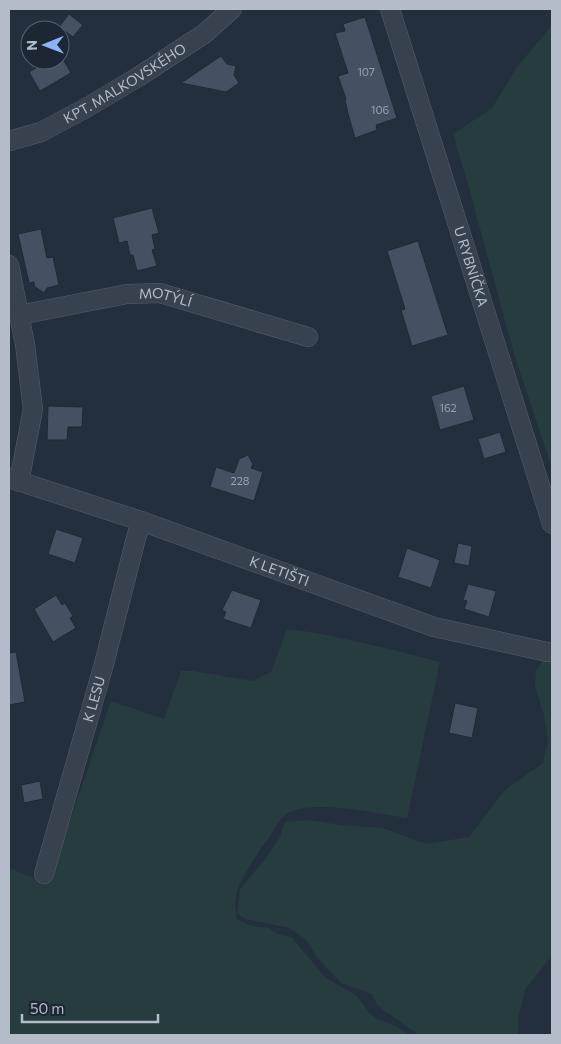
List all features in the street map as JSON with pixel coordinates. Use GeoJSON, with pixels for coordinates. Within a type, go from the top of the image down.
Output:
{"type":"FeatureCollection","features":[{"type":"Feature","properties":{"kind":"street","name":"KPT. MALKOVSKÉHO"},"geometry":{"type":"LineString","coordinates":[[9,141],[41,132],[101,99],[204,34],[232,9]]}},
{"type":"Feature","properties":{"kind":"street","name":"U RYBNÍČKA"},"geometry":{"type":"LineString","coordinates":[[390,9],[552,524]]}},
{"type":"Feature","properties":{"kind":"street"},"geometry":{"type":"LineString","coordinates":[[9,266],[25,344],[33,409],[14,480]]}},
{"type":"Feature","properties":{"kind":"street","name":"MOTÝLÍ"},"geometry":{"type":"LineString","coordinates":[[19,315],[127,294],[160,293],[308,337]]}},
{"type":"Feature","properties":{"kind":"street","name":"K LETIŠTI"},"geometry":{"type":"LineString","coordinates":[[14,480],[141,521],[434,627],[552,652]]}},
{"type":"Feature","properties":{"kind":"street","name":"K LESU"},"geometry":{"type":"LineString","coordinates":[[44,874],[104,664],[141,521]]}},
{"type":"Feature","properties":{"kind":"green space"},"geometry":{"type":"Polygon","coordinates":[[[552,25],[552,468],[514,354],[453,134],[492,108],[517,67],[552,25]]]}},
{"type":"Feature","properties":{"kind":"green space"},"geometry":{"type":"Polygon","coordinates":[[[287,629],[383,647],[440,662],[407,818],[327,807],[310,807],[285,815],[278,822],[246,872],[238,889],[235,908],[237,919],[251,926],[269,928],[278,934],[292,938],[326,978],[357,996],[370,1014],[410,1035],[9,1035],[9,868],[46,883],[69,824],[111,701],[164,719],[181,671],[193,671],[252,681],[271,672],[287,629]]]}},
{"type":"Feature","properties":{"kind":"green space"},"geometry":{"type":"Polygon","coordinates":[[[543,661],[552,661],[552,958],[548,960],[525,990],[518,1019],[518,1035],[419,1035],[378,1006],[372,994],[341,983],[317,957],[307,941],[290,928],[245,919],[237,913],[240,889],[263,862],[280,837],[285,822],[309,820],[340,825],[383,828],[426,844],[469,837],[505,790],[543,763],[548,742],[544,715],[535,687],[536,670],[543,661]]]}},
{"type":"Feature","properties":{"kind":"building"},"geometry":{"type":"Polygon","coordinates":[[[69,14],[83,25],[73,37],[70,35],[70,20],[64,20],[69,14]]]}},
{"type":"Feature","properties":{"kind":"building"},"geometry":{"type":"Polygon","coordinates":[[[365,17],[397,118],[376,125],[377,130],[355,138],[346,99],[338,76],[348,73],[335,33],[345,31],[343,24],[365,17]]]}},
{"type":"Feature","properties":{"kind":"building"},"geometry":{"type":"Polygon","coordinates":[[[221,56],[227,64],[236,66],[234,75],[239,83],[226,92],[181,83],[221,56]]]}},
{"type":"Feature","properties":{"kind":"building"},"geometry":{"type":"Polygon","coordinates":[[[32,70],[69,70],[71,73],[40,91],[29,72],[32,70]]]}},
{"type":"Feature","properties":{"kind":"building"},"geometry":{"type":"Polygon","coordinates":[[[152,208],[159,233],[152,235],[155,249],[152,250],[157,266],[137,271],[133,255],[130,255],[127,241],[119,243],[113,218],[152,208]]]}},
{"type":"Feature","properties":{"kind":"building"},"geometry":{"type":"Polygon","coordinates":[[[41,229],[47,258],[53,257],[59,285],[47,288],[44,293],[34,286],[34,282],[29,283],[18,234],[41,229]]]}},
{"type":"Feature","properties":{"kind":"building"},"geometry":{"type":"Polygon","coordinates":[[[418,241],[448,335],[412,346],[401,310],[405,309],[387,251],[418,241]]]}},
{"type":"Feature","properties":{"kind":"building"},"geometry":{"type":"Polygon","coordinates":[[[464,386],[474,420],[440,430],[431,396],[464,386]]]}},
{"type":"Feature","properties":{"kind":"building"},"geometry":{"type":"Polygon","coordinates":[[[48,406],[83,407],[82,427],[68,427],[67,440],[47,440],[48,406]]]}},
{"type":"Feature","properties":{"kind":"building"},"geometry":{"type":"Polygon","coordinates":[[[500,432],[506,452],[484,459],[478,439],[500,432]]]}},
{"type":"Feature","properties":{"kind":"building"},"geometry":{"type":"Polygon","coordinates":[[[248,455],[253,464],[251,468],[263,472],[254,501],[210,487],[216,467],[234,473],[239,459],[248,455]]]}},
{"type":"Feature","properties":{"kind":"building"},"geometry":{"type":"Polygon","coordinates":[[[56,529],[83,538],[75,563],[48,554],[56,529]]]}},
{"type":"Feature","properties":{"kind":"building"},"geometry":{"type":"Polygon","coordinates":[[[458,543],[472,546],[469,566],[454,563],[458,543]]]}},
{"type":"Feature","properties":{"kind":"building"},"geometry":{"type":"Polygon","coordinates":[[[407,548],[440,560],[431,588],[398,577],[407,548]]]}},
{"type":"Feature","properties":{"kind":"building"},"geometry":{"type":"Polygon","coordinates":[[[468,584],[496,591],[489,617],[464,609],[467,601],[463,600],[468,584]]]}},
{"type":"Feature","properties":{"kind":"building"},"geometry":{"type":"Polygon","coordinates":[[[232,590],[261,600],[251,628],[223,619],[226,612],[222,610],[232,590]]]}},
{"type":"Feature","properties":{"kind":"building"},"geometry":{"type":"Polygon","coordinates":[[[56,595],[62,605],[65,603],[73,616],[70,618],[76,628],[53,642],[34,609],[56,595]]]}},
{"type":"Feature","properties":{"kind":"building"},"geometry":{"type":"Polygon","coordinates":[[[16,652],[25,702],[9,705],[9,653],[16,652]]]}},
{"type":"Feature","properties":{"kind":"building"},"geometry":{"type":"Polygon","coordinates":[[[455,703],[478,708],[472,738],[449,733],[455,703]]]}},
{"type":"Feature","properties":{"kind":"building"},"geometry":{"type":"Polygon","coordinates":[[[40,781],[43,799],[24,803],[21,785],[40,781]]]}}]}
